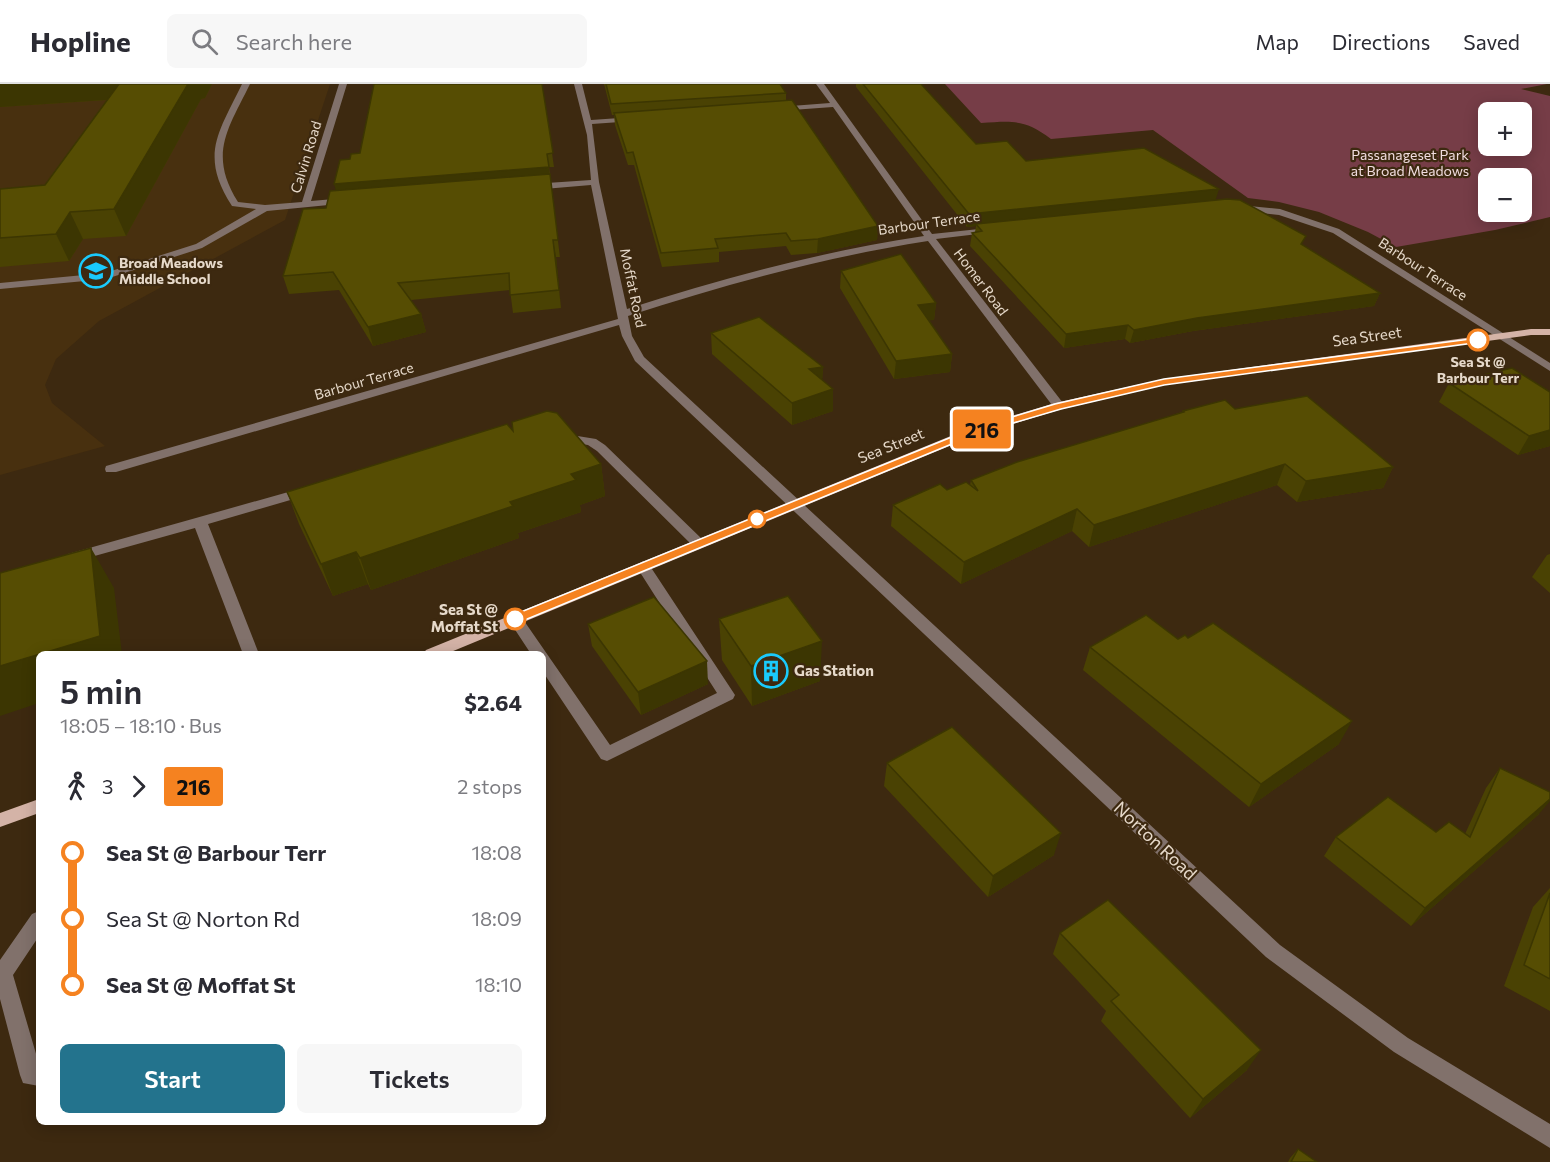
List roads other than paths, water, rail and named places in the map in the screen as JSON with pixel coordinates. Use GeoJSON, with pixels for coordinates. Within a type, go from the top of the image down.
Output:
{"type":"FeatureCollection","features":[{"type":"Feature","properties":{"kind":"main road","name":"Sea Street"},"geometry":{"type":"LineString","coordinates":[[1531,332],[1550,321]]}},
{"type":"Feature","properties":{"kind":"main road","name":"Sea Street"},"geometry":{"type":"LineString","coordinates":[[438,651],[972,432],[1059,406],[1164,382],[1531,332],[1550,332]]}},
{"type":"Feature","properties":{"kind":"main road"},"geometry":{"type":"LineString","coordinates":[[0,820],[36,807]]}},
{"type":"Feature","properties":{"kind":"street"},"geometry":{"type":"LineString","coordinates":[[246,84],[220,142],[216,160],[218,175],[235,204],[265,208],[306,203]]}},
{"type":"Feature","properties":{"kind":"street","name":"Calvin Road"},"geometry":{"type":"LineString","coordinates":[[343,84],[306,203],[352,200]]}},
{"type":"Feature","properties":{"kind":"street","name":"Moffat Road"},"geometry":{"type":"LineString","coordinates":[[578,84],[591,135],[595,182],[627,336],[639,359],[792,504]]}},
{"type":"Feature","properties":{"kind":"street","name":"Homer Road"},"geometry":{"type":"LineString","coordinates":[[820,84],[929,236],[1059,406]]}},
{"type":"Feature","properties":{"kind":"street"},"geometry":{"type":"LineString","coordinates":[[764,110],[835,105]]}},
{"type":"Feature","properties":{"kind":"street"},"geometry":{"type":"LineString","coordinates":[[588,122],[647,118]]}},
{"type":"Feature","properties":{"kind":"street"},"geometry":{"type":"LineString","coordinates":[[525,187],[595,182]]}},
{"type":"Feature","properties":{"kind":"street","name":"Barbour Terrace"},"geometry":{"type":"LineString","coordinates":[[1223,206],[1280,212],[1336,231],[1550,368]]}},
{"type":"Feature","properties":{"kind":"street"},"geometry":{"type":"LineString","coordinates":[[0,286],[106,276],[199,246],[265,208]]}},
{"type":"Feature","properties":{"kind":"street","name":"Barbour Terrace"},"geometry":{"type":"LineString","coordinates":[[111,469],[624,317],[756,273],[852,250],[929,236],[1009,228]]}},
{"type":"Feature","properties":{"kind":"street"},"geometry":{"type":"LineString","coordinates":[[544,436],[574,438],[592,442],[601,448],[698,543]]}},
{"type":"Feature","properties":{"kind":"street"},"geometry":{"type":"LineString","coordinates":[[56,562],[321,486]]}},
{"type":"Feature","properties":{"kind":"street","name":"Norton Road"},"geometry":{"type":"LineString","coordinates":[[792,504],[1273,951],[1401,1045],[1550,1137]]}},
{"type":"Feature","properties":{"kind":"street"},"geometry":{"type":"LineString","coordinates":[[200,522],[250,651]]}},
{"type":"Feature","properties":{"kind":"street"},"geometry":{"type":"LineString","coordinates":[[546,664],[607,754],[727,694],[643,566]]}},
{"type":"Feature","properties":{"kind":"street"},"geometry":{"type":"LineString","coordinates":[[515,619],[537,651]]}},
{"type":"Feature","properties":{"kind":"street"},"geometry":{"type":"LineString","coordinates":[[36,924],[3,973],[30,1075],[36,1075]]}},
{"type":"Feature","properties":{"kind":"place","name":"Broad Meadows Middle School"},"geometry":{"type":"Point","coordinates":[96,271]}},
{"type":"Feature","properties":{"kind":"place","name":"Sea St @ Barbour Terr"},"geometry":{"type":"Point","coordinates":[1478,340]}},
{"type":"Feature","properties":{"kind":"place","name":"Sea St @ Moffat St"},"geometry":{"type":"Point","coordinates":[515,619]}},
{"type":"Feature","properties":{"kind":"place","name":"Gas Station"},"geometry":{"type":"Point","coordinates":[771,671]}},
{"type":"Feature","properties":{"kind":"park label","name":"Passanageset Park at Broad Meadows"},"geometry":{"type":"Point","coordinates":[1410,164]}}]}
